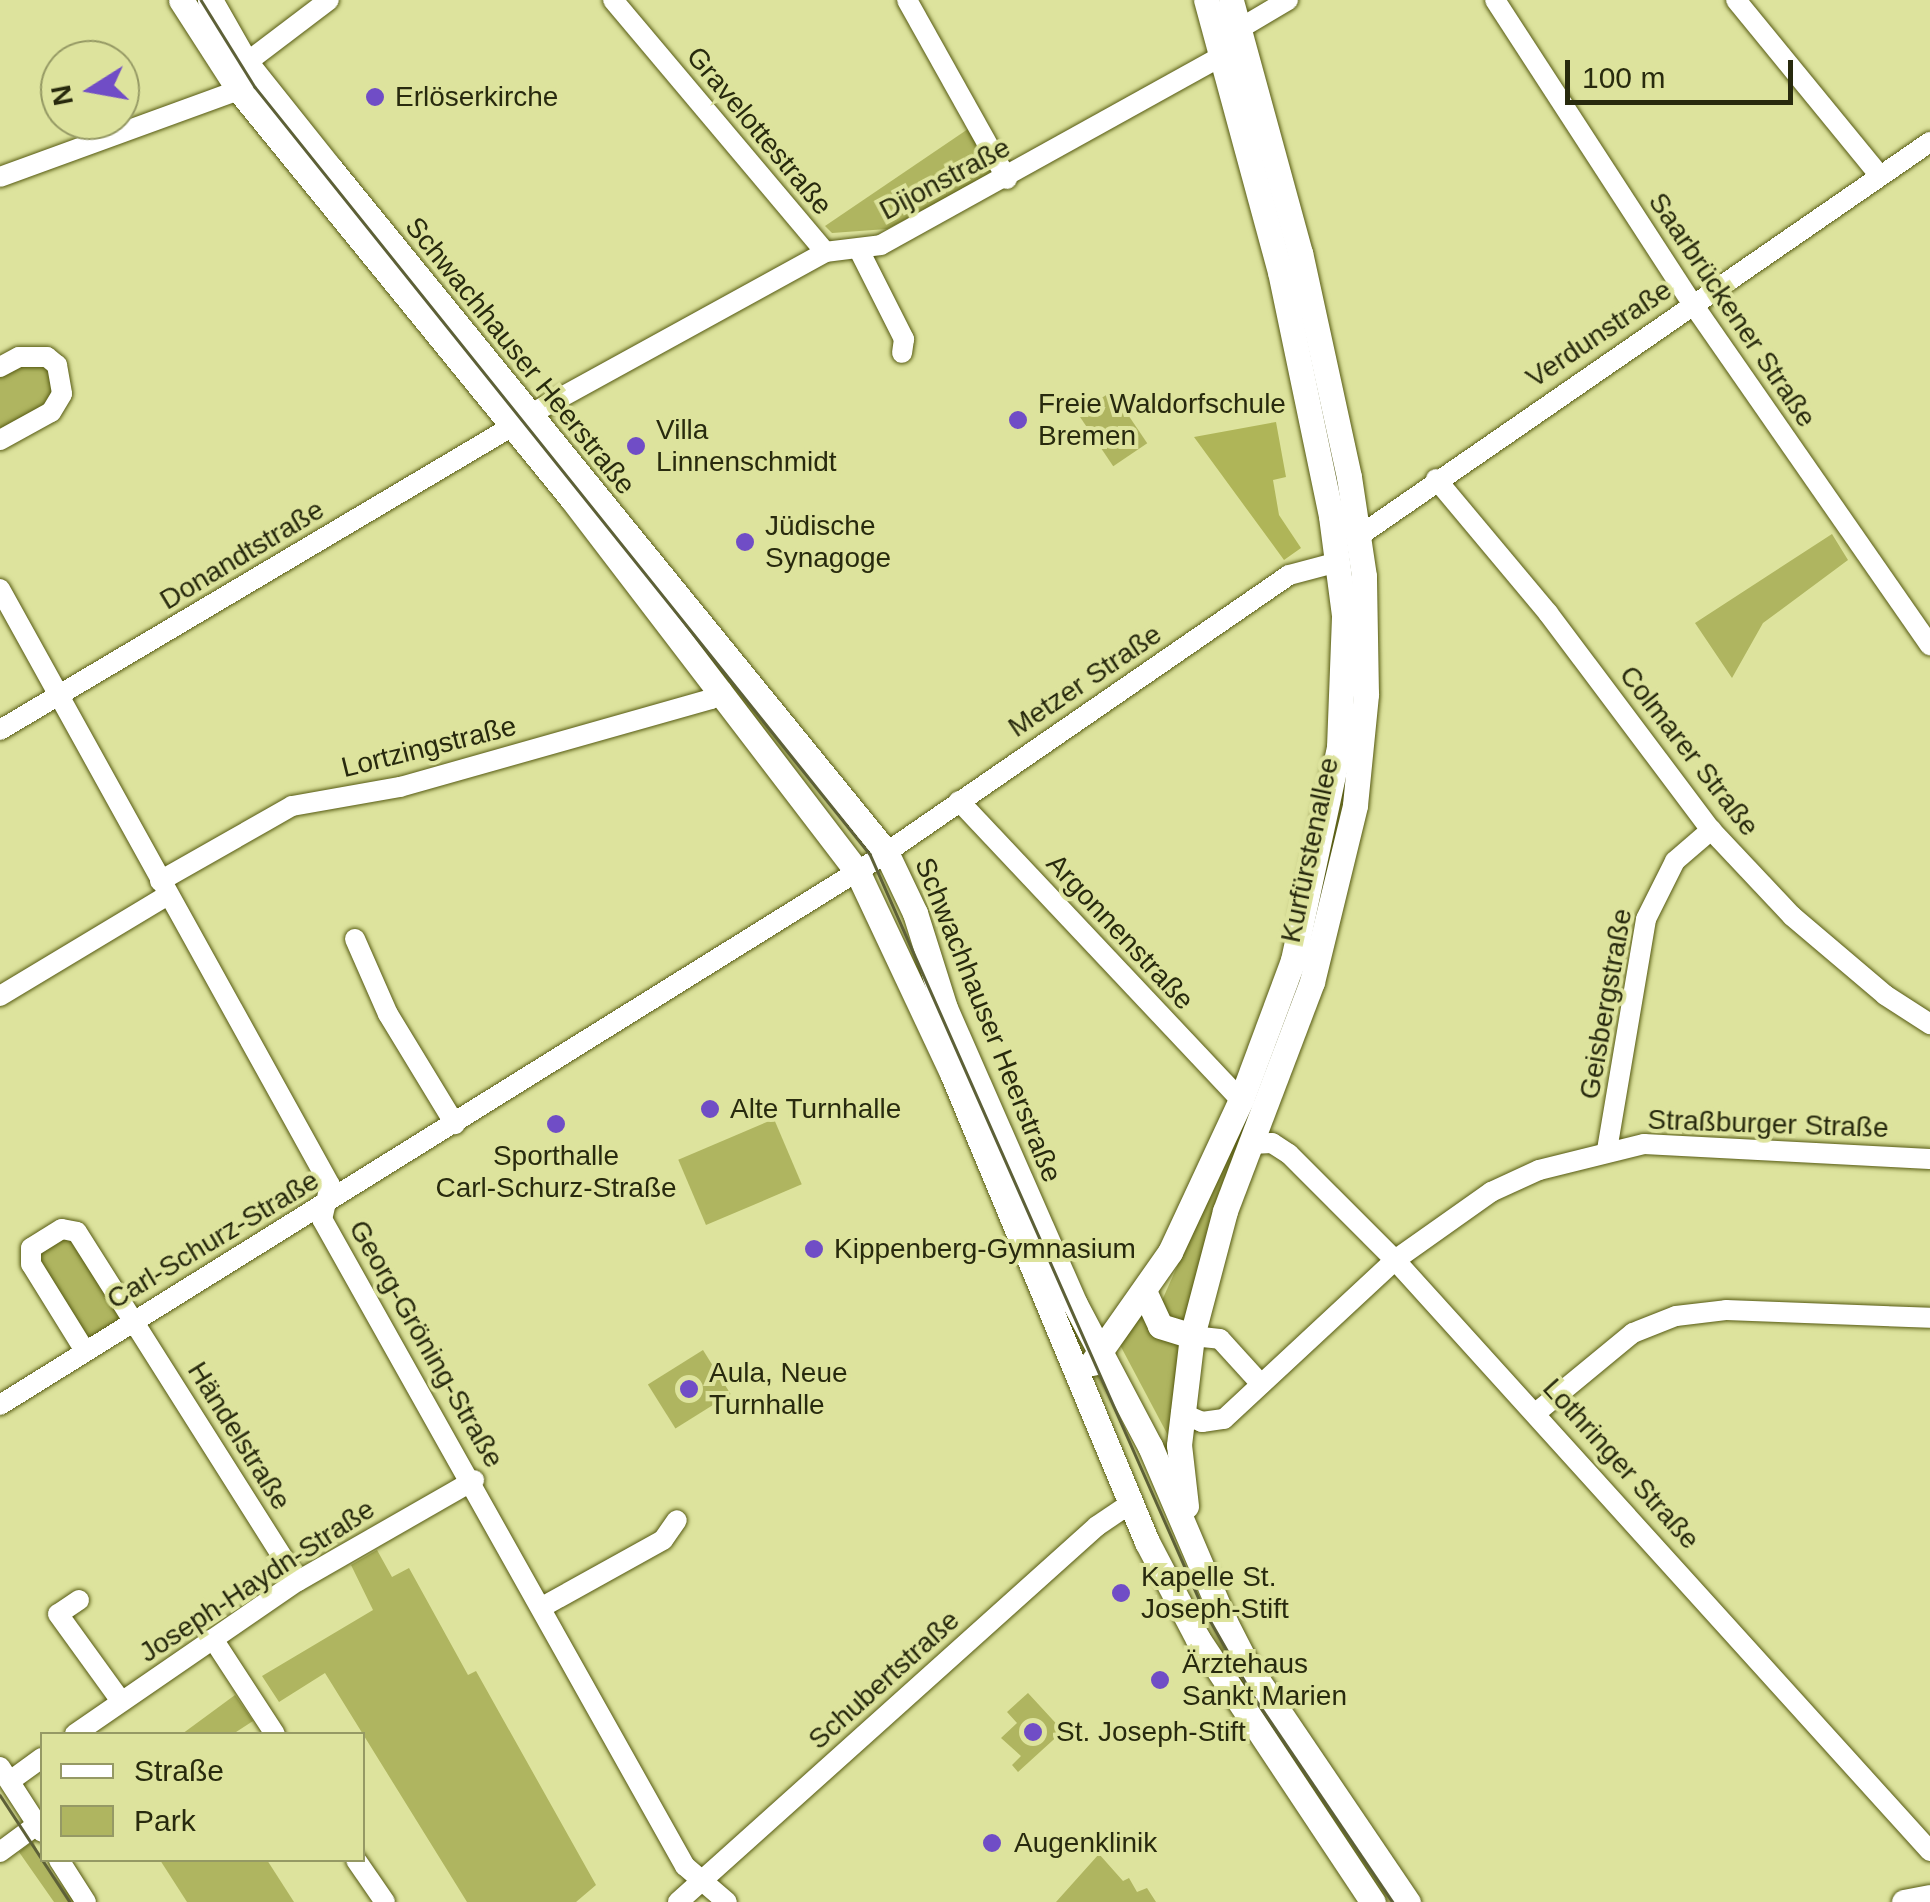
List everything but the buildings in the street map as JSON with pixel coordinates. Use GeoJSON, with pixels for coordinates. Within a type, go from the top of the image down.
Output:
{"type":"FeatureCollection","features":[{"type":"Feature","properties":{"kind":"main road","name":"Schwachhauser Heerstraße"},"geometry":{"type":"LineString","coordinates":[[181,0],[239,90],[520,421],[871,861],[1078,1383],[1131,1503],[1198,1639],[1373,1902]]}},
{"type":"Feature","properties":{"kind":"main road","name":"Schwachhauser Heerstraße"},"geometry":{"type":"LineString","coordinates":[[210,0],[246,63],[722,690],[752,741],[871,861],[907,891],[960,1043],[1246,1663],[1408,1902]]}},
{"type":"Feature","properties":{"kind":"main road","name":"Kurfürstenallee"},"geometry":{"type":"LineString","coordinates":[[1078,1383],[1144,1291],[1199,1198],[1241,1100],[1293,960],[1326,828],[1344,665],[1338,562],[1280,272],[1206,0]]}},
{"type":"Feature","properties":{"kind":"main road","name":"Kurfürstenallee"},"geometry":{"type":"LineString","coordinates":[[1182,1526],[1181,1413],[1192,1336],[1210,1259],[1312,982],[1355,805],[1366,694],[1359,536],[1353,504],[1300,253],[1231,0]]}},
{"type":"Feature","properties":{"kind":"main road"},"geometry":{"type":"LineString","coordinates":[[1144,1291],[1160,1326],[1192,1336]]}},
{"type":"Feature","properties":{"kind":"main road"},"geometry":{"type":"LineString","coordinates":[[1904,1902],[1930,1896]]}},
{"type":"Feature","properties":{"kind":"street"},"geometry":{"type":"LineString","coordinates":[[246,63],[329,0]]}},
{"type":"Feature","properties":{"kind":"street","name":"Gravelottestraße"},"geometry":{"type":"LineString","coordinates":[[613,0],[825,252]]}},
{"type":"Feature","properties":{"kind":"street"},"geometry":{"type":"LineString","coordinates":[[907,0],[1007,179]]}},
{"type":"Feature","properties":{"kind":"street"},"geometry":{"type":"LineString","coordinates":[[1239,29],[1288,0]]}},
{"type":"Feature","properties":{"kind":"street","name":"Saarbrückener Straße"},"geometry":{"type":"LineString","coordinates":[[1495,0],[1692,304],[1930,645]]}},
{"type":"Feature","properties":{"kind":"street"},"geometry":{"type":"LineString","coordinates":[[1736,0],[1880,176]]}},
{"type":"Feature","properties":{"kind":"street","name":"Dijonstraße"},"geometry":{"type":"LineString","coordinates":[[520,421],[825,252],[881,245],[1007,179],[1222,56]]}},
{"type":"Feature","properties":{"kind":"street"},"geometry":{"type":"LineString","coordinates":[[0,177],[239,90]]}},
{"type":"Feature","properties":{"kind":"street","name":"Verdunstraße"},"geometry":{"type":"LineString","coordinates":[[1359,536],[1930,142]]}},
{"type":"Feature","properties":{"kind":"street"},"geometry":{"type":"LineString","coordinates":[[859,250],[904,339],[902,353]]}},
{"type":"Feature","properties":{"kind":"street"},"geometry":{"type":"LineString","coordinates":[[0,367],[19,357],[47,357],[58,366],[62,394],[51,412],[0,440]]}},
{"type":"Feature","properties":{"kind":"street","name":"Donandtstraße"},"geometry":{"type":"LineString","coordinates":[[0,730],[520,421]]}},
{"type":"Feature","properties":{"kind":"street","name":"Colmarer Straße"},"geometry":{"type":"LineString","coordinates":[[1436,480],[1548,613],[1711,830],[1792,916],[1886,996],[1930,1024]]}},
{"type":"Feature","properties":{"kind":"street"},"geometry":{"type":"LineString","coordinates":[[1353,504],[1400,505]]}},
{"type":"Feature","properties":{"kind":"street","name":"Metzer Straße"},"geometry":{"type":"LineString","coordinates":[[871,861],[1289,576],[1338,562]]}},
{"type":"Feature","properties":{"kind":"street","name":"Georg-Gröning-Straße"},"geometry":{"type":"LineString","coordinates":[[0,589],[330,1186],[322,1219],[474,1480],[686,1866],[727,1902]]}},
{"type":"Feature","properties":{"kind":"street","name":"Lortzingstraße"},"geometry":{"type":"LineString","coordinates":[[0,996],[292,806],[400,787],[711,699],[722,690]]}},
{"type":"Feature","properties":{"kind":"street","name":"Argonnenstraße"},"geometry":{"type":"LineString","coordinates":[[959,801],[1241,1100]]}},
{"type":"Feature","properties":{"kind":"street","name":"Geisbergstraße"},"geometry":{"type":"LineString","coordinates":[[1608,1150],[1646,919],[1675,861],[1711,830]]}},
{"type":"Feature","properties":{"kind":"street","name":"Carl-Schurz-Straße"},"geometry":{"type":"LineString","coordinates":[[0,1405],[871,861]]}},
{"type":"Feature","properties":{"kind":"street"},"geometry":{"type":"LineString","coordinates":[[355,939],[388,1014],[455,1124]]}},
{"type":"Feature","properties":{"kind":"street","name":"Lothringer Straße"},"geometry":{"type":"LineString","coordinates":[[1251,1144],[1272,1143],[1288,1154],[1395,1260],[1930,1850]]}},
{"type":"Feature","properties":{"kind":"street","name":"Straßburger Straße"},"geometry":{"type":"LineString","coordinates":[[1181,1413],[1202,1422],[1224,1419],[1395,1260],[1490,1192],[1608,1150],[1683,1144],[1930,1159]]}},
{"type":"Feature","properties":{"kind":"street","name":"Händelstraße"},"geometry":{"type":"LineString","coordinates":[[84,1351],[31,1264],[31,1248],[62,1229],[77,1232],[298,1580]]}},
{"type":"Feature","properties":{"kind":"street"},"geometry":{"type":"LineString","coordinates":[[1536,1412],[1618,1343],[1676,1316],[1726,1310],[1930,1318]]}},
{"type":"Feature","properties":{"kind":"street"},"geometry":{"type":"LineString","coordinates":[[1192,1336],[1220,1339],[1261,1384]]}},
{"type":"Feature","properties":{"kind":"street","name":"Joseph-Haydn-Straße"},"geometry":{"type":"LineString","coordinates":[[77,1732],[298,1580],[474,1480]]}},
{"type":"Feature","properties":{"kind":"street","name":"Schubertstraße"},"geometry":{"type":"LineString","coordinates":[[678,1902],[1097,1526],[1131,1503]]}},
{"type":"Feature","properties":{"kind":"street"},"geometry":{"type":"LineString","coordinates":[[544,1606],[663,1540],[678,1520]]}},
{"type":"Feature","properties":{"kind":"street"},"geometry":{"type":"LineString","coordinates":[[79,1600],[58,1614],[121,1701]]}},
{"type":"Feature","properties":{"kind":"street"},"geometry":{"type":"LineString","coordinates":[[213,1638],[274,1732]]}},
{"type":"Feature","properties":{"kind":"street"},"geometry":{"type":"LineString","coordinates":[[0,1852],[40,1828],[5,1774],[40,1759]]}},
{"type":"Feature","properties":{"kind":"street"},"geometry":{"type":"LineString","coordinates":[[60,1862],[86,1902]]}},
{"type":"Feature","properties":{"kind":"street"},"geometry":{"type":"LineString","coordinates":[[357,1862],[385,1902]]}},
{"type":"Feature","properties":{"kind":"green space"},"geometry":{"type":"Polygon","coordinates":[[[968,129],[993,165],[985,178],[887,229],[832,233],[825,226],[968,129]]]}},
{"type":"Feature","properties":{"kind":"green space"},"geometry":{"type":"Polygon","coordinates":[[[23,362],[42,363],[56,378],[50,404],[0,434],[0,374],[23,362]]]}},
{"type":"Feature","properties":{"kind":"green space"},"geometry":{"type":"Polygon","coordinates":[[[1112,391],[1147,443],[1113,466],[1078,414],[1112,391]]]}},
{"type":"Feature","properties":{"kind":"green space"},"geometry":{"type":"Polygon","coordinates":[[[1276,422],[1286,477],[1273,480],[1279,515],[1301,548],[1284,560],[1194,437],[1276,422]]]}},
{"type":"Feature","properties":{"kind":"green space"},"geometry":{"type":"Polygon","coordinates":[[[1832,534],[1848,560],[1763,623],[1732,678],[1695,623],[1832,534]]]}},
{"type":"Feature","properties":{"kind":"green space"},"geometry":{"type":"Polygon","coordinates":[[[1255,1091],[1186,1318],[1173,1324],[1160,1305],[1255,1091]]]}},
{"type":"Feature","properties":{"kind":"green space"},"geometry":{"type":"Polygon","coordinates":[[[774,1119],[802,1184],[706,1225],[678,1160],[774,1119]]]}},
{"type":"Feature","properties":{"kind":"green space"},"geometry":{"type":"Polygon","coordinates":[[[67,1236],[122,1318],[93,1340],[82,1335],[38,1256],[43,1246],[67,1236]]]}},
{"type":"Feature","properties":{"kind":"green space"},"geometry":{"type":"Polygon","coordinates":[[[1145,1309],[1157,1335],[1181,1343],[1171,1441],[1120,1345],[1145,1309]]]}},
{"type":"Feature","properties":{"kind":"green space","name":"Aula, Neue Turnhalle"},"geometry":{"type":"Polygon","coordinates":[[[703,1350],[731,1394],[675,1429],[648,1384],[703,1350]]]}},
{"type":"Feature","properties":{"kind":"green space"},"geometry":{"type":"Polygon","coordinates":[[[377,1550],[392,1577],[409,1568],[468,1675],[476,1671],[596,1885],[576,1902],[467,1902],[325,1673],[279,1702],[262,1676],[373,1610],[351,1565],[377,1550]]]}},
{"type":"Feature","properties":{"kind":"green space"},"geometry":{"type":"Polygon","coordinates":[[[1028,1693],[1063,1731],[1018,1772],[1012,1765],[1021,1756],[1001,1738],[1017,1723],[1007,1712],[1028,1693]]]}},
{"type":"Feature","properties":{"kind":"green space"},"geometry":{"type":"Polygon","coordinates":[[[235,1695],[253,1721],[236,1732],[185,1732],[235,1695]]]}},
{"type":"Feature","properties":{"kind":"green space"},"geometry":{"type":"Polygon","coordinates":[[[33,1841],[40,1862],[75,1902],[54,1902],[19,1852],[33,1841]]]}},
{"type":"Feature","properties":{"kind":"green space"},"geometry":{"type":"Polygon","coordinates":[[[1099,1854],[1123,1881],[1129,1878],[1137,1892],[1147,1888],[1156,1902],[1056,1902],[1099,1854]]]}},
{"type":"Feature","properties":{"kind":"green space"},"geometry":{"type":"Polygon","coordinates":[[[161,1862],[268,1862],[294,1902],[187,1902],[161,1862]]]}},
{"type":"Feature","properties":{"kind":"tram line"},"geometry":{"type":"LineString","coordinates":[[201,0],[255,87],[870,854],[1203,1608],[1252,1694],[1393,1902]]}},
{"type":"Feature","properties":{"kind":"tram line"},"geometry":{"type":"LineString","coordinates":[[0,1795],[40,1856]]}},
{"type":"Feature","properties":{"kind":"tram line"},"geometry":{"type":"LineString","coordinates":[[44,1862],[70,1902]]}},
{"type":"Feature","properties":{"kind":"place","name":"Erlöserkirche"},"geometry":{"type":"Point","coordinates":[375,97]}},
{"type":"Feature","properties":{"kind":"place","name":"Freie Waldorfschule Bremen"},"geometry":{"type":"Point","coordinates":[1018,420]}},
{"type":"Feature","properties":{"kind":"place","name":"Villa Linnenschmidt"},"geometry":{"type":"Point","coordinates":[636,446]}},
{"type":"Feature","properties":{"kind":"place","name":"Jüdische Synagoge"},"geometry":{"type":"Point","coordinates":[745,542]}},
{"type":"Feature","properties":{"kind":"place","name":"Alte Turnhalle"},"geometry":{"type":"Point","coordinates":[710,1109]}},
{"type":"Feature","properties":{"kind":"place","name":"Sporthalle Carl-Schurz-Straße"},"geometry":{"type":"Point","coordinates":[556,1124]}},
{"type":"Feature","properties":{"kind":"place","name":"Kippenberg-Gymnasium"},"geometry":{"type":"Point","coordinates":[814,1249]}},
{"type":"Feature","properties":{"kind":"place","name":"Aula, Neue Turnhalle"},"geometry":{"type":"Point","coordinates":[689,1389]}},
{"type":"Feature","properties":{"kind":"place","name":"Kapelle St. Joseph-Stift"},"geometry":{"type":"Point","coordinates":[1121,1593]}},
{"type":"Feature","properties":{"kind":"place","name":"Ärztehaus Sankt Marien"},"geometry":{"type":"Point","coordinates":[1160,1680]}},
{"type":"Feature","properties":{"kind":"place","name":"St. Joseph-Stift"},"geometry":{"type":"Point","coordinates":[1033,1732]}},
{"type":"Feature","properties":{"kind":"place","name":"Augenklinik"},"geometry":{"type":"Point","coordinates":[992,1843]}}]}
